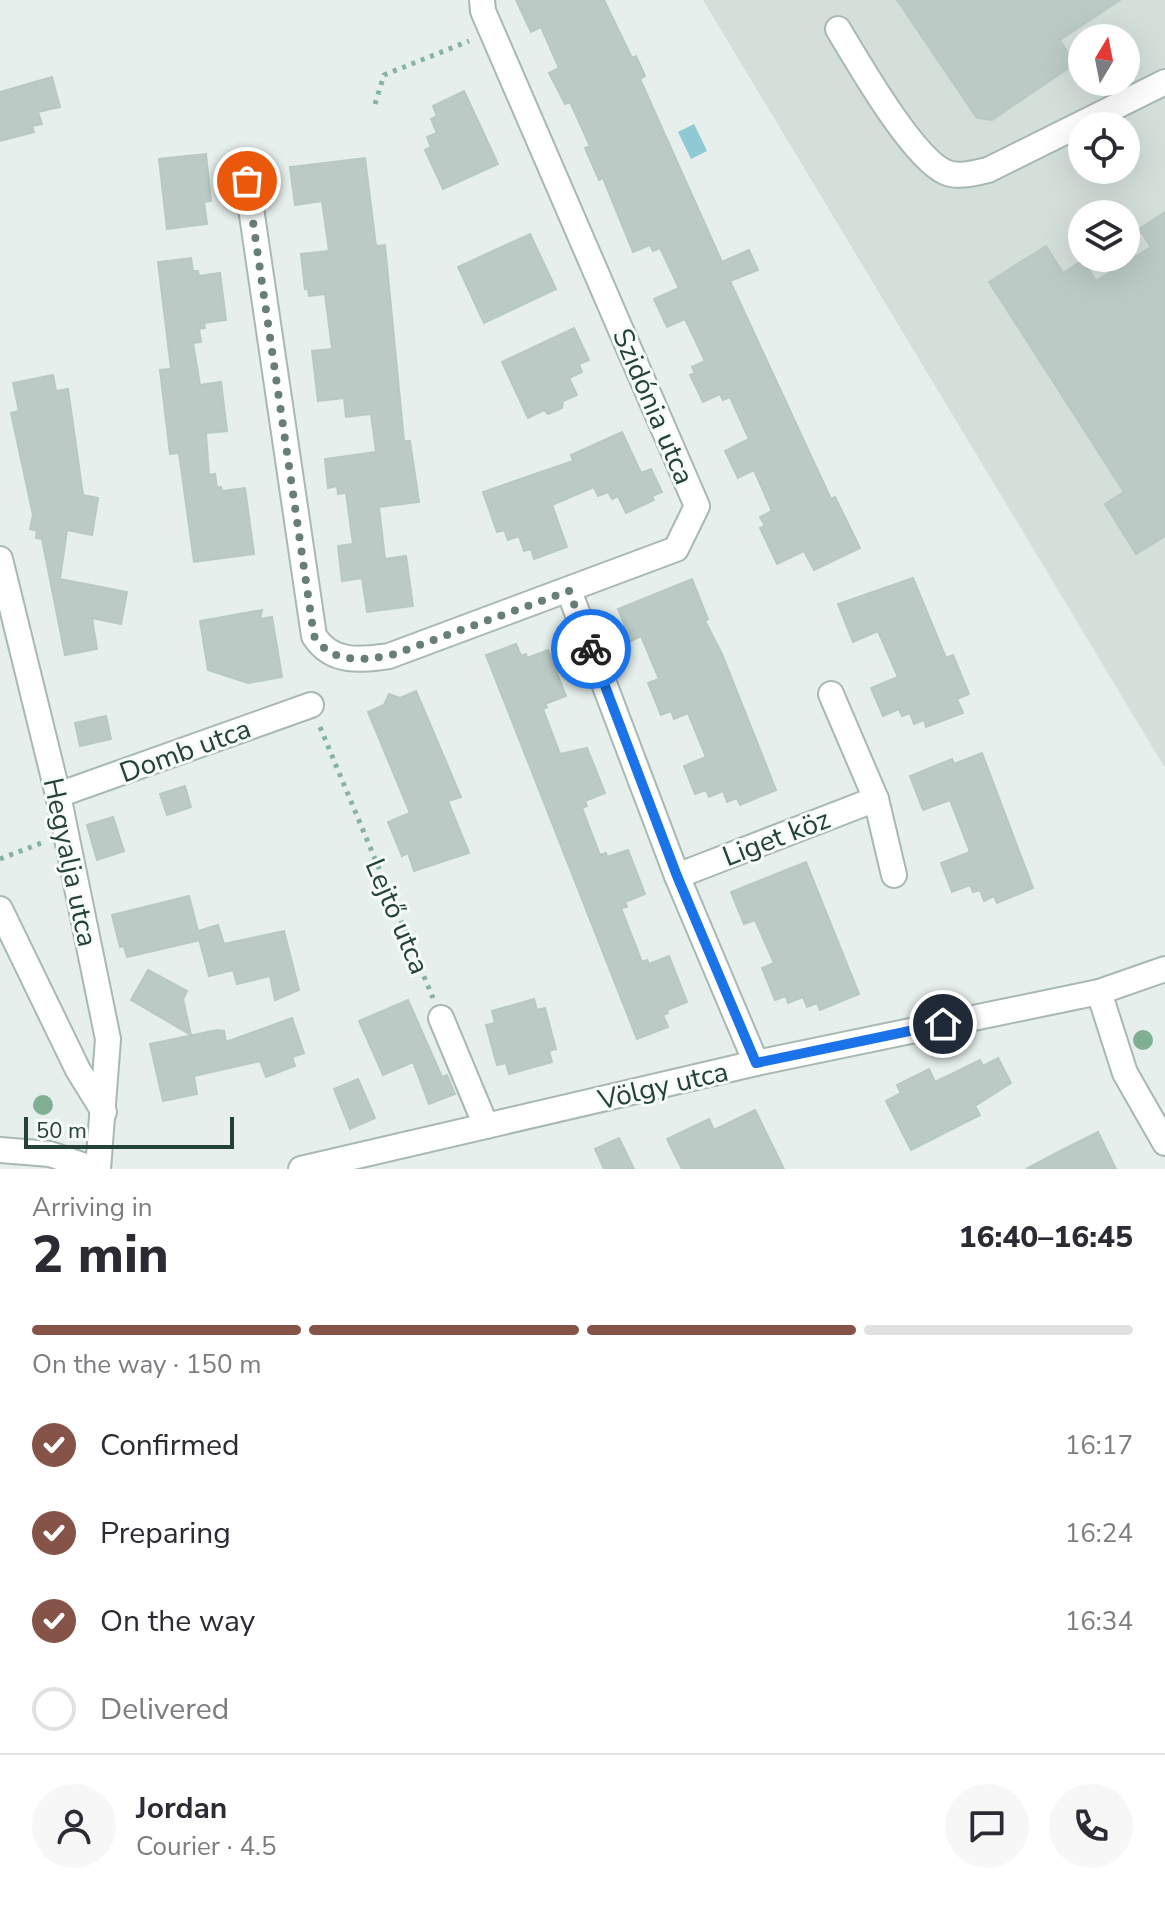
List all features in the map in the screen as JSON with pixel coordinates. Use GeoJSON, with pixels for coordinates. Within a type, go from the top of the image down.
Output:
{"type":"FeatureCollection","features":[{"type":"Feature","properties":{"kind":"street","name":"Szidónia utca"},"geometry":{"type":"LineString","coordinates":[[247,181],[314,636],[334,657],[360,660],[389,656],[676,549],[697,506],[486,14]]}},
{"type":"Feature","properties":{"kind":"street"},"geometry":{"type":"LineString","coordinates":[[838,29],[879,98],[933,163],[946,173],[962,175],[988,170],[1165,82]]}},
{"type":"Feature","properties":{"kind":"street","name":"Hegyalja utca"},"geometry":{"type":"LineString","coordinates":[[0,559],[58,795],[108,1039],[104,1112],[96,1169]]}},
{"type":"Feature","properties":{"kind":"street"},"geometry":{"type":"LineString","coordinates":[[569,591],[677,876],[756,1063]]}},
{"type":"Feature","properties":{"kind":"street"},"geometry":{"type":"LineString","coordinates":[[831,694],[876,799],[894,875]]}},
{"type":"Feature","properties":{"kind":"street","name":"Domb utca"},"geometry":{"type":"LineString","coordinates":[[58,795],[311,705]]}},
{"type":"Feature","properties":{"kind":"street","name":"Liget köz"},"geometry":{"type":"LineString","coordinates":[[677,876],[876,799]]}},
{"type":"Feature","properties":{"kind":"street"},"geometry":{"type":"LineString","coordinates":[[0,909],[78,1070],[104,1112]]}},
{"type":"Feature","properties":{"kind":"street","name":"Völgy utca"},"geometry":{"type":"LineString","coordinates":[[301,1169],[756,1063],[1099,992],[1165,969]]}},
{"type":"Feature","properties":{"kind":"street"},"geometry":{"type":"LineString","coordinates":[[1099,992],[1125,1073],[1165,1143]]}},
{"type":"Feature","properties":{"kind":"street"},"geometry":{"type":"LineString","coordinates":[[441,1018],[486,1126]]}},
{"type":"Feature","properties":{"kind":"street"},"geometry":{"type":"LineString","coordinates":[[0,1150],[50,1154],[96,1169]]}},
{"type":"Feature","properties":{"kind":"path"},"geometry":{"type":"LineString","coordinates":[[375,104],[384,75],[486,14]]}},
{"type":"Feature","properties":{"kind":"path","name":"Lejtő utca"},"geometry":{"type":"LineString","coordinates":[[311,705],[441,1018]]}},
{"type":"Feature","properties":{"kind":"path"},"geometry":{"type":"LineString","coordinates":[[0,859],[66,833]]}},
{"type":"Feature","properties":{"kind":"shaded area"},"geometry":{"type":"Polygon","coordinates":[[[703,0],[1165,0],[1165,768],[703,0]]]}},
{"type":"Feature","properties":{"kind":"water"},"geometry":{"type":"Polygon","coordinates":[[[694,124],[707,151],[691,159],[678,132],[694,124]]]}},
{"type":"Feature","properties":{"kind":"building"},"geometry":{"type":"Polygon","coordinates":[[[516,0],[604,0],[632,58],[636,56],[645,76],[640,79],[722,262],[749,250],[758,270],[730,281],[831,499],[835,497],[860,548],[814,570],[804,551],[777,564],[760,528],[765,526],[760,517],[772,511],[754,470],[738,478],[725,451],[749,439],[730,397],[723,400],[720,394],[703,402],[690,375],[695,373],[692,367],[705,361],[685,319],[667,327],[654,299],[679,288],[660,248],[653,251],[650,245],[633,252],[603,178],[599,180],[585,148],[590,146],[570,102],[565,104],[549,73],[559,68],[541,27],[531,32],[516,0]]]}},
{"type":"Feature","properties":{"kind":"building"},"geometry":{"type":"Polygon","coordinates":[[[897,0],[1120,0],[1084,24],[1068,24],[1068,35],[1060,40],[1068,53],[1067,69],[992,120],[977,118],[897,0]]]}},
{"type":"Feature","properties":{"kind":"building"},"geometry":{"type":"Polygon","coordinates":[[[52,77],[60,107],[38,112],[42,124],[32,126],[34,132],[0,141],[0,92],[52,77]]]}},
{"type":"Feature","properties":{"kind":"building"},"geometry":{"type":"Polygon","coordinates":[[[464,91],[498,164],[443,189],[425,150],[431,147],[427,137],[437,133],[431,119],[437,116],[433,106],[464,91]]]}},
{"type":"Feature","properties":{"kind":"building"},"geometry":{"type":"Polygon","coordinates":[[[206,154],[211,201],[204,202],[207,224],[167,229],[159,159],[206,154]]]}},
{"type":"Feature","properties":{"kind":"building"},"geometry":{"type":"Polygon","coordinates":[[[365,158],[376,246],[385,245],[404,441],[410,441],[419,502],[379,507],[385,559],[406,556],[413,606],[367,612],[362,578],[342,581],[338,546],[353,544],[346,493],[338,494],[337,486],[328,488],[325,459],[376,452],[371,414],[346,417],[344,398],[318,401],[312,351],[332,349],[325,294],[309,296],[308,289],[305,289],[301,254],[329,251],[322,201],[295,205],[290,167],[365,158]]]}},
{"type":"Feature","properties":{"kind":"building"},"geometry":{"type":"Polygon","coordinates":[[[1165,212],[1165,536],[1136,554],[1105,504],[1124,492],[989,282],[1046,246],[1063,273],[1068,270],[1090,272],[1096,281],[1111,272],[1140,272],[1140,254],[1151,247],[1140,228],[1165,212]]]}},
{"type":"Feature","properties":{"kind":"building"},"geometry":{"type":"Polygon","coordinates":[[[530,234],[556,289],[484,323],[458,267],[530,234]]]}},
{"type":"Feature","properties":{"kind":"building"},"geometry":{"type":"Polygon","coordinates":[[[191,258],[193,271],[198,271],[199,276],[220,273],[226,320],[204,323],[205,328],[199,329],[201,342],[193,343],[200,385],[221,382],[227,431],[206,433],[209,475],[215,474],[217,488],[221,487],[222,491],[245,488],[254,554],[194,562],[179,453],[170,454],[160,370],[171,369],[158,262],[191,258]]]}},
{"type":"Feature","properties":{"kind":"building"},"geometry":{"type":"Polygon","coordinates":[[[574,328],[589,360],[579,364],[582,372],[569,378],[577,395],[563,401],[562,408],[548,414],[544,410],[528,418],[502,362],[574,328]]]}},
{"type":"Feature","properties":{"kind":"building"},"geometry":{"type":"Polygon","coordinates":[[[53,375],[56,391],[68,389],[83,495],[98,498],[92,535],[67,530],[60,579],[127,592],[121,624],[92,618],[97,649],[65,655],[42,539],[36,538],[37,531],[30,529],[33,515],[11,413],[19,411],[13,383],[53,375]]]}},
{"type":"Feature","properties":{"kind":"building"},"geometry":{"type":"Polygon","coordinates":[[[622,432],[641,473],[651,469],[662,492],[652,496],[654,500],[626,513],[618,496],[612,499],[608,492],[598,496],[594,487],[552,505],[567,547],[534,559],[531,549],[524,551],[519,536],[508,540],[504,530],[497,532],[483,492],[573,461],[571,455],[622,432]]]}},
{"type":"Feature","properties":{"kind":"building"},"geometry":{"type":"Polygon","coordinates":[[[913,578],[946,658],[953,655],[969,694],[957,699],[963,713],[926,727],[924,720],[914,724],[910,713],[902,716],[899,709],[883,716],[871,688],[898,677],[878,631],[853,642],[838,604],[913,578]]]}},
{"type":"Feature","properties":{"kind":"building"},"geometry":{"type":"Polygon","coordinates":[[[692,579],[708,619],[705,621],[722,654],[776,790],[740,805],[737,798],[727,802],[723,791],[709,797],[706,790],[695,794],[684,766],[706,757],[688,713],[674,719],[671,711],[661,715],[648,683],[659,679],[641,636],[631,641],[618,609],[692,579]]]}},
{"type":"Feature","properties":{"kind":"building"},"geometry":{"type":"Polygon","coordinates":[[[262,610],[260,619],[272,617],[282,677],[248,683],[208,670],[200,621],[262,610]]]}},
{"type":"Feature","properties":{"kind":"building"},"geometry":{"type":"Polygon","coordinates":[[[516,644],[521,656],[526,654],[527,658],[548,650],[566,696],[545,704],[547,707],[543,709],[560,754],[587,748],[605,793],[585,801],[587,806],[582,808],[600,855],[606,853],[607,857],[628,850],[645,894],[625,902],[627,907],[621,908],[642,962],[647,960],[649,964],[669,956],[687,1002],[667,1010],[668,1013],[663,1015],[668,1027],[637,1039],[486,655],[516,644]]]}},
{"type":"Feature","properties":{"kind":"building"},"geometry":{"type":"Polygon","coordinates":[[[416,691],[461,797],[448,801],[469,853],[414,871],[408,853],[402,856],[388,822],[410,813],[368,712],[384,705],[389,694],[400,698],[416,691]]]}},
{"type":"Feature","properties":{"kind":"building"},"geometry":{"type":"Polygon","coordinates":[[[106,716],[111,739],[80,746],[75,723],[106,716]]]}},
{"type":"Feature","properties":{"kind":"building"},"geometry":{"type":"Polygon","coordinates":[[[982,753],[1033,888],[997,903],[994,896],[984,901],[980,890],[973,892],[970,885],[952,892],[941,863],[970,852],[950,800],[923,810],[910,776],[952,759],[954,764],[982,753]]]}},
{"type":"Feature","properties":{"kind":"building"},"geometry":{"type":"Polygon","coordinates":[[[185,786],[191,807],[167,815],[160,794],[185,786]]]}},
{"type":"Feature","properties":{"kind":"building"},"geometry":{"type":"Polygon","coordinates":[[[113,817],[124,851],[97,860],[87,825],[113,817]]]}},
{"type":"Feature","properties":{"kind":"building"},"geometry":{"type":"Polygon","coordinates":[[[806,862],[859,994],[820,1010],[817,1003],[807,1007],[803,997],[788,1003],[786,996],[775,1000],[762,968],[774,963],[755,920],[744,924],[731,892],[806,862]]]}},
{"type":"Feature","properties":{"kind":"building"},"geometry":{"type":"Polygon","coordinates":[[[189,896],[198,931],[218,925],[224,944],[284,931],[299,990],[275,1000],[270,976],[237,984],[233,970],[209,976],[199,940],[127,957],[124,946],[120,947],[112,915],[189,896]]]}},
{"type":"Feature","properties":{"kind":"building"},"geometry":{"type":"Polygon","coordinates":[[[148,970],[187,991],[183,999],[191,1035],[131,1000],[148,970]]]}},
{"type":"Feature","properties":{"kind":"building"},"geometry":{"type":"Polygon","coordinates":[[[534,999],[537,1010],[545,1008],[556,1049],[549,1051],[552,1062],[509,1074],[506,1063],[497,1065],[486,1025],[495,1023],[492,1011],[534,999]]]}},
{"type":"Feature","properties":{"kind":"building"},"geometry":{"type":"Polygon","coordinates":[[[408,1000],[442,1077],[447,1075],[455,1094],[429,1104],[413,1062],[383,1075],[359,1021],[408,1000]]]}},
{"type":"Feature","properties":{"kind":"building"},"geometry":{"type":"Polygon","coordinates":[[[292,1018],[304,1053],[292,1057],[295,1066],[266,1077],[260,1061],[194,1076],[197,1094],[163,1101],[150,1044],[217,1030],[224,1031],[226,1042],[292,1018]]]}},
{"type":"Feature","properties":{"kind":"building"},"geometry":{"type":"Polygon","coordinates":[[[998,1058],[1011,1083],[975,1106],[980,1115],[911,1150],[886,1101],[901,1093],[897,1085],[929,1069],[935,1082],[980,1060],[983,1066],[998,1058]]]}},
{"type":"Feature","properties":{"kind":"building"},"geometry":{"type":"Polygon","coordinates":[[[358,1079],[375,1118],[350,1129],[334,1089],[358,1079]]]}},
{"type":"Feature","properties":{"kind":"building"},"geometry":{"type":"Polygon","coordinates":[[[755,1110],[784,1169],[682,1169],[667,1139],[709,1119],[714,1130],[755,1110]]]}},
{"type":"Feature","properties":{"kind":"building"},"geometry":{"type":"Polygon","coordinates":[[[1098,1132],[1116,1169],[1026,1169],[1066,1148],[1098,1132]]]}},
{"type":"Feature","properties":{"kind":"building"},"geometry":{"type":"Polygon","coordinates":[[[619,1138],[634,1169],[604,1169],[595,1149],[619,1138]]]}},
{"type":"Feature","properties":{"kind":"way so far"},"geometry":{"type":"LineString","coordinates":[[247,181],[314,636],[319,644],[334,657],[360,660],[389,656],[569,591],[591,649]]}},
{"type":"Feature","properties":{"kind":"route"},"geometry":{"type":"LineString","coordinates":[[591,649],[677,876],[756,1063],[943,1024]]}}]}
